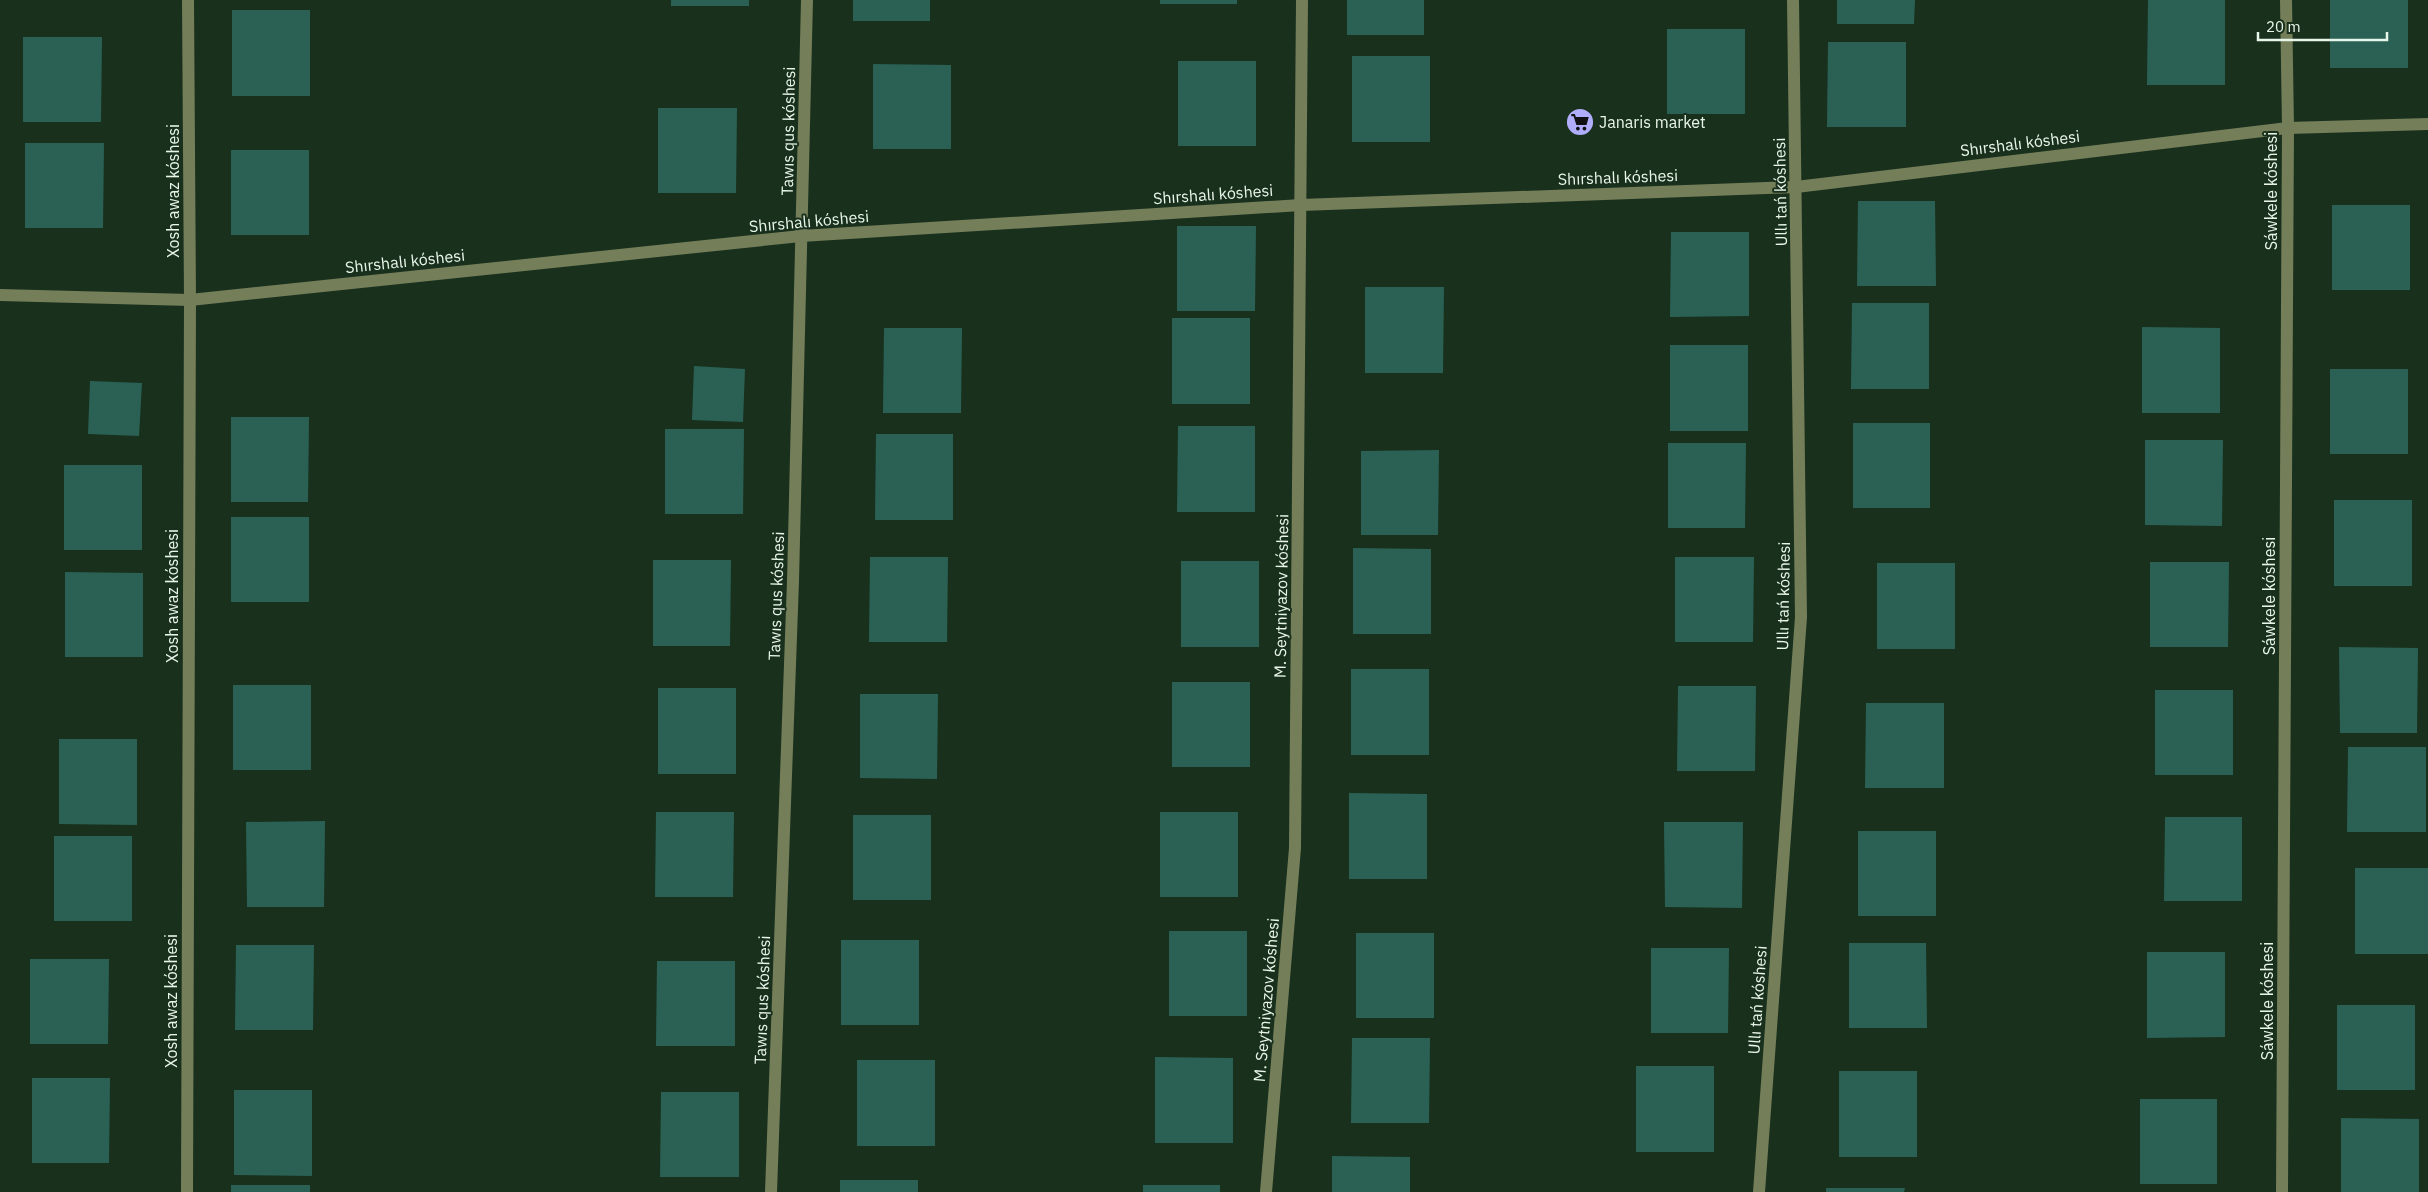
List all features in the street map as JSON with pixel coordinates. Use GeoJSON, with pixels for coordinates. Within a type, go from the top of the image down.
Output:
{"type":"FeatureCollection","features":[{"type":"Feature","properties":{"kind":"street","name":"Xosh awaz kóshesi"},"geometry":{"type":"LineString","coordinates":[[186,1192],[190,300],[188,0]]}},
{"type":"Feature","properties":{"kind":"street","name":"Tawıs qus kóshesi"},"geometry":{"type":"LineString","coordinates":[[771,1192],[793,581],[807,0]]}},
{"type":"Feature","properties":{"kind":"street","name":"M. Seytniyazov kóshesi"},"geometry":{"type":"LineString","coordinates":[[1266,1192],[1295,848],[1302,0]]}},
{"type":"Feature","properties":{"kind":"street","name":"Ullı tań kóshesi"},"geometry":{"type":"LineString","coordinates":[[1759,1192],[1801,617],[1794,0]]}},
{"type":"Feature","properties":{"kind":"street","name":"Sáwkele kóshesi"},"geometry":{"type":"LineString","coordinates":[[2282,1192],[2288,128],[2286,0]]}},
{"type":"Feature","properties":{"kind":"street","name":"Shırshalı kóshesi"},"geometry":{"type":"LineString","coordinates":[[0,295],[190,300],[801,236],[1301,205],[1796,187],[2288,128],[2428,124]]}},
{"type":"Feature","properties":{"kind":"building"},"geometry":{"type":"Polygon","coordinates":[[[671,0],[749,0],[749,6],[671,6],[671,0]]]}},
{"type":"Feature","properties":{"kind":"building"},"geometry":{"type":"Polygon","coordinates":[[[853,0],[930,0],[930,21],[853,21],[853,0]]]}},
{"type":"Feature","properties":{"kind":"building"},"geometry":{"type":"Polygon","coordinates":[[[1160,0],[1237,0],[1237,4],[1160,4],[1160,0]]]}},
{"type":"Feature","properties":{"kind":"building"},"geometry":{"type":"Polygon","coordinates":[[[1347,0],[1424,0],[1424,35],[1347,35],[1347,0]]]}},
{"type":"Feature","properties":{"kind":"building"},"geometry":{"type":"Polygon","coordinates":[[[1837,0],[1915,0],[1914,24],[1837,24],[1837,0]]]}},
{"type":"Feature","properties":{"kind":"building"},"geometry":{"type":"Polygon","coordinates":[[[2148,0],[2225,0],[2225,85],[2147,85],[2148,0]]]}},
{"type":"Feature","properties":{"kind":"building"},"geometry":{"type":"Polygon","coordinates":[[[2330,0],[2408,0],[2408,68],[2330,68],[2330,0]]]}},
{"type":"Feature","properties":{"kind":"building"},"geometry":{"type":"Polygon","coordinates":[[[232,10],[310,10],[310,96],[232,96],[232,10]]]}},
{"type":"Feature","properties":{"kind":"building"},"geometry":{"type":"Polygon","coordinates":[[[1667,29],[1745,29],[1745,114],[1667,114],[1667,29]]]}},
{"type":"Feature","properties":{"kind":"building"},"geometry":{"type":"Polygon","coordinates":[[[23,37],[102,37],[101,122],[23,122],[23,37]]]}},
{"type":"Feature","properties":{"kind":"building"},"geometry":{"type":"Polygon","coordinates":[[[1828,42],[1906,42],[1906,127],[1827,127],[1828,42]]]}},
{"type":"Feature","properties":{"kind":"building"},"geometry":{"type":"Polygon","coordinates":[[[1352,56],[1430,56],[1430,142],[1352,142],[1352,56]]]}},
{"type":"Feature","properties":{"kind":"building"},"geometry":{"type":"Polygon","coordinates":[[[1178,61],[1256,61],[1256,146],[1178,146],[1178,61]]]}},
{"type":"Feature","properties":{"kind":"building"},"geometry":{"type":"Polygon","coordinates":[[[873,64],[951,65],[951,149],[873,149],[873,64]]]}},
{"type":"Feature","properties":{"kind":"building"},"geometry":{"type":"Polygon","coordinates":[[[658,108],[737,108],[736,193],[658,193],[658,108]]]}},
{"type":"Feature","properties":{"kind":"building"},"geometry":{"type":"Polygon","coordinates":[[[25,143],[104,143],[103,228],[25,228],[25,143]]]}},
{"type":"Feature","properties":{"kind":"building"},"geometry":{"type":"Polygon","coordinates":[[[231,150],[309,150],[309,235],[231,235],[231,150]]]}},
{"type":"Feature","properties":{"kind":"building"},"geometry":{"type":"Polygon","coordinates":[[[1858,201],[1935,201],[1936,286],[1857,286],[1858,201]]]}},
{"type":"Feature","properties":{"kind":"building"},"geometry":{"type":"Polygon","coordinates":[[[2332,205],[2410,205],[2410,290],[2332,290],[2332,205]]]}},
{"type":"Feature","properties":{"kind":"building"},"geometry":{"type":"Polygon","coordinates":[[[1177,226],[1256,226],[1255,311],[1177,311],[1177,226]]]}},
{"type":"Feature","properties":{"kind":"building"},"geometry":{"type":"Polygon","coordinates":[[[1671,232],[1749,232],[1749,316],[1670,317],[1671,232]]]}},
{"type":"Feature","properties":{"kind":"building"},"geometry":{"type":"Polygon","coordinates":[[[1365,287],[1444,287],[1443,373],[1365,373],[1365,287]]]}},
{"type":"Feature","properties":{"kind":"building"},"geometry":{"type":"Polygon","coordinates":[[[1852,303],[1929,303],[1929,389],[1851,389],[1852,303]]]}},
{"type":"Feature","properties":{"kind":"building"},"geometry":{"type":"Polygon","coordinates":[[[1172,318],[1250,318],[1250,404],[1172,404],[1172,318]]]}},
{"type":"Feature","properties":{"kind":"building"},"geometry":{"type":"Polygon","coordinates":[[[2142,327],[2220,328],[2220,413],[2142,413],[2142,327]]]}},
{"type":"Feature","properties":{"kind":"building"},"geometry":{"type":"Polygon","coordinates":[[[884,328],[962,328],[961,413],[883,413],[884,328]]]}},
{"type":"Feature","properties":{"kind":"building"},"geometry":{"type":"Polygon","coordinates":[[[1670,345],[1748,345],[1748,431],[1670,431],[1670,345]]]}},
{"type":"Feature","properties":{"kind":"building"},"geometry":{"type":"Polygon","coordinates":[[[694,366],[745,369],[743,422],[692,420],[694,366]]]}},
{"type":"Feature","properties":{"kind":"building"},"geometry":{"type":"Polygon","coordinates":[[[2330,369],[2408,369],[2408,454],[2330,454],[2330,369]]]}},
{"type":"Feature","properties":{"kind":"building"},"geometry":{"type":"Polygon","coordinates":[[[90,381],[142,383],[139,436],[88,434],[90,381]]]}},
{"type":"Feature","properties":{"kind":"building"},"geometry":{"type":"Polygon","coordinates":[[[231,417],[309,417],[308,502],[231,502],[231,417]]]}},
{"type":"Feature","properties":{"kind":"building"},"geometry":{"type":"Polygon","coordinates":[[[1853,423],[1930,423],[1930,508],[1853,508],[1853,423]]]}},
{"type":"Feature","properties":{"kind":"building"},"geometry":{"type":"Polygon","coordinates":[[[1178,426],[1255,426],[1255,512],[1177,512],[1178,426]]]}},
{"type":"Feature","properties":{"kind":"building"},"geometry":{"type":"Polygon","coordinates":[[[665,429],[744,429],[743,514],[665,514],[665,429]]]}},
{"type":"Feature","properties":{"kind":"building"},"geometry":{"type":"Polygon","coordinates":[[[876,434],[953,434],[953,520],[875,520],[876,434]]]}},
{"type":"Feature","properties":{"kind":"building"},"geometry":{"type":"Polygon","coordinates":[[[2145,440],[2223,440],[2222,526],[2145,525],[2145,440]]]}},
{"type":"Feature","properties":{"kind":"building"},"geometry":{"type":"Polygon","coordinates":[[[1668,443],[1746,443],[1745,528],[1668,528],[1668,443]]]}},
{"type":"Feature","properties":{"kind":"building"},"geometry":{"type":"Polygon","coordinates":[[[1439,450],[1438,535],[1361,535],[1361,451],[1439,450]]]}},
{"type":"Feature","properties":{"kind":"building"},"geometry":{"type":"Polygon","coordinates":[[[64,465],[142,465],[142,550],[64,550],[64,465]]]}},
{"type":"Feature","properties":{"kind":"building"},"geometry":{"type":"Polygon","coordinates":[[[2334,500],[2412,500],[2412,586],[2334,586],[2334,500]]]}},
{"type":"Feature","properties":{"kind":"building"},"geometry":{"type":"Polygon","coordinates":[[[231,517],[309,517],[309,602],[231,602],[231,517]]]}},
{"type":"Feature","properties":{"kind":"building"},"geometry":{"type":"Polygon","coordinates":[[[1353,548],[1431,549],[1431,634],[1353,634],[1353,548]]]}},
{"type":"Feature","properties":{"kind":"building"},"geometry":{"type":"Polygon","coordinates":[[[870,557],[948,557],[947,642],[869,642],[870,557]]]}},
{"type":"Feature","properties":{"kind":"building"},"geometry":{"type":"Polygon","coordinates":[[[1675,557],[1754,557],[1753,642],[1675,642],[1675,557]]]}},
{"type":"Feature","properties":{"kind":"building"},"geometry":{"type":"Polygon","coordinates":[[[653,560],[731,560],[730,646],[653,646],[653,560]]]}},
{"type":"Feature","properties":{"kind":"building"},"geometry":{"type":"Polygon","coordinates":[[[1181,561],[1259,561],[1259,647],[1181,647],[1181,561]]]}},
{"type":"Feature","properties":{"kind":"building"},"geometry":{"type":"Polygon","coordinates":[[[2150,562],[2229,562],[2228,647],[2150,647],[2150,562]]]}},
{"type":"Feature","properties":{"kind":"building"},"geometry":{"type":"Polygon","coordinates":[[[1877,563],[1955,563],[1955,649],[1877,649],[1877,563]]]}},
{"type":"Feature","properties":{"kind":"building"},"geometry":{"type":"Polygon","coordinates":[[[65,572],[143,573],[143,657],[65,657],[65,572]]]}},
{"type":"Feature","properties":{"kind":"building"},"geometry":{"type":"Polygon","coordinates":[[[2339,647],[2418,648],[2417,733],[2340,733],[2339,647]]]}},
{"type":"Feature","properties":{"kind":"building"},"geometry":{"type":"Polygon","coordinates":[[[1351,669],[1429,669],[1429,755],[1351,755],[1351,669]]]}},
{"type":"Feature","properties":{"kind":"building"},"geometry":{"type":"Polygon","coordinates":[[[1172,682],[1250,682],[1250,767],[1172,767],[1172,682]]]}},
{"type":"Feature","properties":{"kind":"building"},"geometry":{"type":"Polygon","coordinates":[[[233,685],[311,685],[311,770],[233,770],[233,685]]]}},
{"type":"Feature","properties":{"kind":"building"},"geometry":{"type":"Polygon","coordinates":[[[1678,686],[1756,686],[1755,771],[1677,771],[1678,686]]]}},
{"type":"Feature","properties":{"kind":"building"},"geometry":{"type":"Polygon","coordinates":[[[658,688],[736,688],[736,774],[658,774],[658,688]]]}},
{"type":"Feature","properties":{"kind":"building"},"geometry":{"type":"Polygon","coordinates":[[[2155,690],[2233,690],[2233,775],[2155,775],[2155,690]]]}},
{"type":"Feature","properties":{"kind":"building"},"geometry":{"type":"Polygon","coordinates":[[[860,694],[938,694],[937,779],[860,778],[860,694]]]}},
{"type":"Feature","properties":{"kind":"building"},"geometry":{"type":"Polygon","coordinates":[[[1866,703],[1944,703],[1944,788],[1865,788],[1866,703]]]}},
{"type":"Feature","properties":{"kind":"building"},"geometry":{"type":"Polygon","coordinates":[[[59,739],[137,739],[137,825],[59,824],[59,739]]]}},
{"type":"Feature","properties":{"kind":"building"},"geometry":{"type":"Polygon","coordinates":[[[2348,747],[2426,747],[2426,832],[2347,832],[2348,747]]]}},
{"type":"Feature","properties":{"kind":"building"},"geometry":{"type":"Polygon","coordinates":[[[1349,793],[1427,794],[1427,879],[1349,879],[1349,793]]]}},
{"type":"Feature","properties":{"kind":"building"},"geometry":{"type":"Polygon","coordinates":[[[656,812],[734,812],[733,897],[655,897],[656,812]]]}},
{"type":"Feature","properties":{"kind":"building"},"geometry":{"type":"Polygon","coordinates":[[[1160,812],[1238,812],[1238,897],[1160,897],[1160,812]]]}},
{"type":"Feature","properties":{"kind":"building"},"geometry":{"type":"Polygon","coordinates":[[[853,815],[931,815],[931,900],[853,900],[853,815]]]}},
{"type":"Feature","properties":{"kind":"building"},"geometry":{"type":"Polygon","coordinates":[[[2165,817],[2242,817],[2242,901],[2164,901],[2165,817]]]}},
{"type":"Feature","properties":{"kind":"building"},"geometry":{"type":"Polygon","coordinates":[[[325,821],[324,907],[247,907],[246,822],[325,821]]]}},
{"type":"Feature","properties":{"kind":"building"},"geometry":{"type":"Polygon","coordinates":[[[1664,822],[1743,822],[1742,908],[1665,907],[1664,822]]]}},
{"type":"Feature","properties":{"kind":"building"},"geometry":{"type":"Polygon","coordinates":[[[1858,831],[1936,831],[1936,916],[1858,916],[1858,831]]]}},
{"type":"Feature","properties":{"kind":"building"},"geometry":{"type":"Polygon","coordinates":[[[54,836],[132,836],[132,921],[54,921],[54,836]]]}},
{"type":"Feature","properties":{"kind":"building"},"geometry":{"type":"Polygon","coordinates":[[[2355,868],[2428,868],[2428,954],[2355,954],[2355,868]]]}},
{"type":"Feature","properties":{"kind":"building"},"geometry":{"type":"Polygon","coordinates":[[[1169,931],[1247,931],[1247,1016],[1169,1016],[1169,931]]]}},
{"type":"Feature","properties":{"kind":"building"},"geometry":{"type":"Polygon","coordinates":[[[1356,933],[1434,933],[1434,1018],[1356,1018],[1356,933]]]}},
{"type":"Feature","properties":{"kind":"building"},"geometry":{"type":"Polygon","coordinates":[[[841,940],[919,940],[919,1025],[841,1025],[841,940]]]}},
{"type":"Feature","properties":{"kind":"building"},"geometry":{"type":"Polygon","coordinates":[[[1849,943],[1926,943],[1927,1028],[1849,1028],[1849,943]]]}},
{"type":"Feature","properties":{"kind":"building"},"geometry":{"type":"Polygon","coordinates":[[[236,945],[314,945],[313,1030],[235,1030],[236,945]]]}},
{"type":"Feature","properties":{"kind":"building"},"geometry":{"type":"Polygon","coordinates":[[[1651,948],[1729,948],[1728,1033],[1651,1033],[1651,948]]]}},
{"type":"Feature","properties":{"kind":"building"},"geometry":{"type":"Polygon","coordinates":[[[2147,952],[2225,952],[2225,1037],[2147,1038],[2147,952]]]}},
{"type":"Feature","properties":{"kind":"building"},"geometry":{"type":"Polygon","coordinates":[[[30,959],[109,959],[108,1044],[30,1044],[30,959]]]}},
{"type":"Feature","properties":{"kind":"building"},"geometry":{"type":"Polygon","coordinates":[[[657,961],[735,961],[735,1046],[656,1046],[657,961]]]}},
{"type":"Feature","properties":{"kind":"building"},"geometry":{"type":"Polygon","coordinates":[[[2337,1005],[2415,1005],[2415,1090],[2337,1090],[2337,1005]]]}},
{"type":"Feature","properties":{"kind":"building"},"geometry":{"type":"Polygon","coordinates":[[[1352,1038],[1430,1038],[1429,1123],[1351,1123],[1352,1038]]]}},
{"type":"Feature","properties":{"kind":"building"},"geometry":{"type":"Polygon","coordinates":[[[1155,1057],[1233,1058],[1233,1143],[1155,1143],[1155,1057]]]}},
{"type":"Feature","properties":{"kind":"building"},"geometry":{"type":"Polygon","coordinates":[[[857,1060],[935,1060],[935,1146],[857,1146],[857,1060]]]}},
{"type":"Feature","properties":{"kind":"building"},"geometry":{"type":"Polygon","coordinates":[[[1636,1066],[1714,1066],[1714,1152],[1636,1152],[1636,1066]]]}},
{"type":"Feature","properties":{"kind":"building"},"geometry":{"type":"Polygon","coordinates":[[[1839,1071],[1917,1071],[1917,1157],[1839,1157],[1839,1071]]]}},
{"type":"Feature","properties":{"kind":"building"},"geometry":{"type":"Polygon","coordinates":[[[32,1078],[110,1078],[109,1163],[32,1163],[32,1078]]]}},
{"type":"Feature","properties":{"kind":"building"},"geometry":{"type":"Polygon","coordinates":[[[234,1090],[312,1090],[312,1176],[234,1175],[234,1090]]]}},
{"type":"Feature","properties":{"kind":"building"},"geometry":{"type":"Polygon","coordinates":[[[661,1092],[739,1092],[739,1177],[660,1177],[661,1092]]]}},
{"type":"Feature","properties":{"kind":"building"},"geometry":{"type":"Polygon","coordinates":[[[2140,1099],[2217,1099],[2217,1184],[2140,1184],[2140,1099]]]}},
{"type":"Feature","properties":{"kind":"building"},"geometry":{"type":"Polygon","coordinates":[[[2341,1118],[2419,1119],[2419,1192],[2341,1192],[2341,1118]]]}},
{"type":"Feature","properties":{"kind":"building"},"geometry":{"type":"Polygon","coordinates":[[[1332,1156],[1410,1157],[1410,1192],[1332,1192],[1332,1156]]]}},
{"type":"Feature","properties":{"kind":"building"},"geometry":{"type":"Polygon","coordinates":[[[840,1180],[918,1180],[918,1192],[840,1192],[840,1180]]]}},
{"type":"Feature","properties":{"kind":"building"},"geometry":{"type":"Polygon","coordinates":[[[231,1185],[310,1185],[310,1192],[231,1192],[231,1185]]]}},
{"type":"Feature","properties":{"kind":"building"},"geometry":{"type":"Polygon","coordinates":[[[1143,1185],[1220,1185],[1220,1192],[1143,1192],[1143,1185]]]}},
{"type":"Feature","properties":{"kind":"building"},"geometry":{"type":"Polygon","coordinates":[[[1826,1188],[1905,1188],[1904,1192],[1826,1192],[1826,1188]]]}},
{"type":"Feature","properties":{"kind":"place","name":"Janaris market"},"geometry":{"type":"Point","coordinates":[1580,122]}}]}
